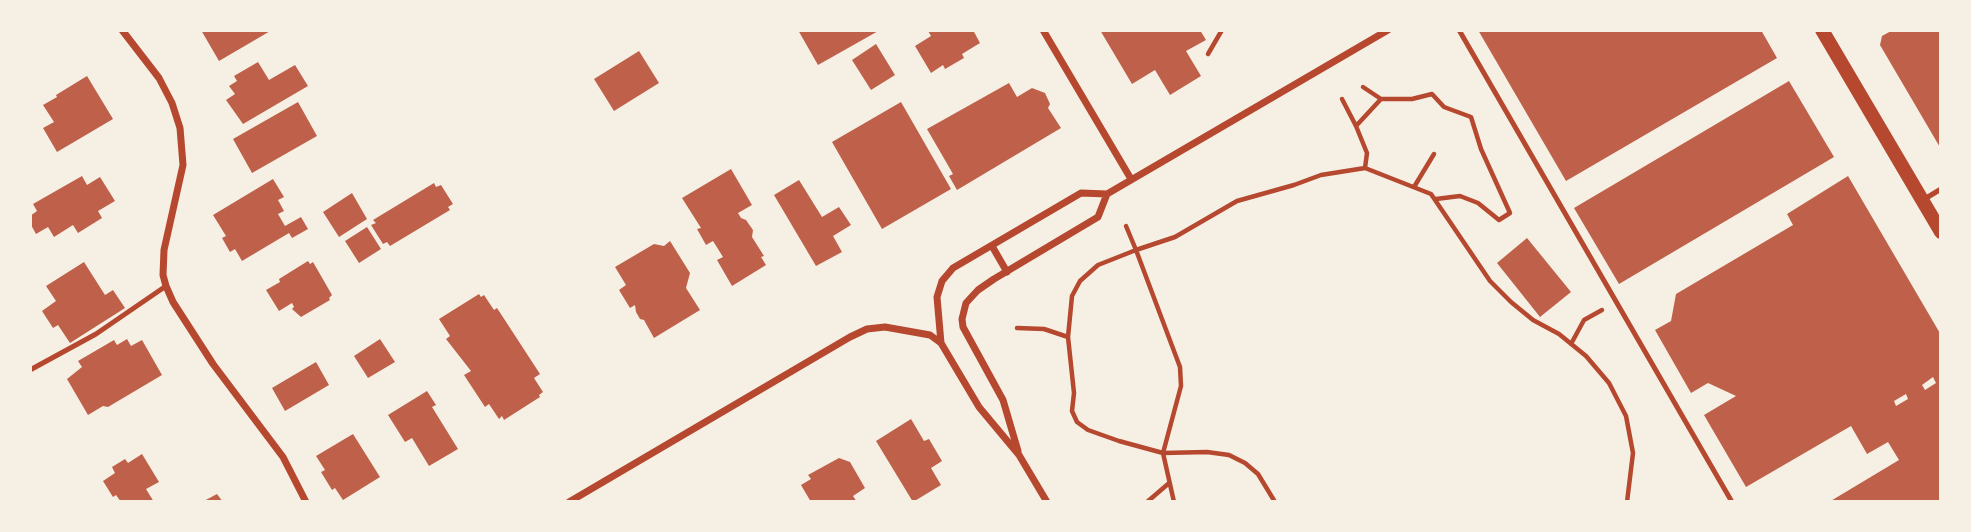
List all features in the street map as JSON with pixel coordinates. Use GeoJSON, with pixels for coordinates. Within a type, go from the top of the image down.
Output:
{"type":"FeatureCollection","features":[{"type":"Feature","properties":{"kind":"main road"},"geometry":{"type":"LineString","coordinates":[[1822,30],[1941,232]]}},
{"type":"Feature","properties":{"kind":"street"},"geometry":{"type":"LineString","coordinates":[[122,30],[159,78],[173,103],[180,128],[183,165],[164,250],[163,275],[166,286],[173,302],[213,364],[283,457],[306,502]]}},
{"type":"Feature","properties":{"kind":"street"},"geometry":{"type":"LineString","coordinates":[[1043,30],[1131,180]]}},
{"type":"Feature","properties":{"kind":"street"},"geometry":{"type":"LineString","coordinates":[[941,344],[937,296],[942,281],[953,268],[1081,193],[1107,194],[1388,30]]}},
{"type":"Feature","properties":{"kind":"street"},"geometry":{"type":"LineString","coordinates":[[1019,455],[1003,400],[963,327],[966,303],[978,290],[1098,217],[1107,194]]}},
{"type":"Feature","properties":{"kind":"street"},"geometry":{"type":"LineString","coordinates":[[992,246],[1007,272]]}},
{"type":"Feature","properties":{"kind":"street"},"geometry":{"type":"LineString","coordinates":[[569,502],[850,337],[867,329],[885,327],[930,335],[941,344],[979,407],[1019,455],[1047,502]]}},
{"type":"Feature","properties":{"kind":"lane"},"geometry":{"type":"LineString","coordinates":[[1459,30],[1732,502]]}},
{"type":"Feature","properties":{"kind":"lane"},"geometry":{"type":"LineString","coordinates":[[1923,200],[1941,189]]}},
{"type":"Feature","properties":{"kind":"lane"},"geometry":{"type":"LineString","coordinates":[[30,370],[96,334],[166,286]]}},
{"type":"Feature","properties":{"kind":"path"},"geometry":{"type":"LineString","coordinates":[[1209,54],[1222,30]]}},
{"type":"Feature","properties":{"kind":"path"},"geometry":{"type":"LineString","coordinates":[[1363,87],[1381,99],[1412,99],[1432,94],[1444,107],[1471,117],[1481,149],[1510,213],[1499,220],[1479,203],[1460,196],[1435,199]]}},
{"type":"Feature","properties":{"kind":"path"},"geometry":{"type":"LineString","coordinates":[[1342,99],[1349,108],[1367,153],[1366,168]]}},
{"type":"Feature","properties":{"kind":"path"},"geometry":{"type":"LineString","coordinates":[[1356,126],[1381,99]]}},
{"type":"Feature","properties":{"kind":"path"},"geometry":{"type":"LineString","coordinates":[[1414,187],[1434,154]]}},
{"type":"Feature","properties":{"kind":"path"},"geometry":{"type":"LineString","coordinates":[[1276,502],[1258,474],[1229,455],[1207,452],[1163,453],[1118,441],[1088,430],[1077,422],[1072,411],[1074,393],[1068,337],[1072,296],[1080,281],[1098,265],[1175,237],[1237,201],[1321,175],[1366,168],[1431,194],[1490,281],[1533,320],[1586,356],[1609,383],[1626,416],[1633,453],[1627,502]]}},
{"type":"Feature","properties":{"kind":"path"},"geometry":{"type":"LineString","coordinates":[[1126,226],[1180,367],[1181,386],[1163,453],[1174,502]]}},
{"type":"Feature","properties":{"kind":"path"},"geometry":{"type":"LineString","coordinates":[[1571,344],[1584,320],[1616,302]]}},
{"type":"Feature","properties":{"kind":"path"},"geometry":{"type":"LineString","coordinates":[[1017,328],[1044,329],[1068,337]]}},
{"type":"Feature","properties":{"kind":"path"},"geometry":{"type":"LineString","coordinates":[[1147,502],[1168,484]]}},
{"type":"Feature","properties":{"kind":"building"},"geometry":{"type":"Polygon","coordinates":[[[201,30],[272,30],[219,61],[201,30]]]}},
{"type":"Feature","properties":{"kind":"building"},"geometry":{"type":"Polygon","coordinates":[[[798,30],[880,30],[818,65],[798,30]]]}},
{"type":"Feature","properties":{"kind":"building"},"geometry":{"type":"Polygon","coordinates":[[[929,30],[973,30],[980,43],[962,54],[964,58],[945,69],[943,65],[931,73],[915,46],[931,36],[929,30]]]}},
{"type":"Feature","properties":{"kind":"building"},"geometry":{"type":"Polygon","coordinates":[[[1100,30],[1200,30],[1206,40],[1186,51],[1201,76],[1170,95],[1155,70],[1132,84],[1100,30]]]}},
{"type":"Feature","properties":{"kind":"building"},"geometry":{"type":"Polygon","coordinates":[[[1478,30],[1761,30],[1777,58],[1566,181],[1478,30]]]}},
{"type":"Feature","properties":{"kind":"building"},"geometry":{"type":"Polygon","coordinates":[[[1893,30],[1941,30],[1941,149],[1880,45],[1882,36],[1893,30]]]}},
{"type":"Feature","properties":{"kind":"building"},"geometry":{"type":"Polygon","coordinates":[[[876,44],[895,75],[871,90],[852,60],[876,44]]]}},
{"type":"Feature","properties":{"kind":"building"},"geometry":{"type":"Polygon","coordinates":[[[639,51],[659,83],[614,111],[594,79],[639,51]]]}},
{"type":"Feature","properties":{"kind":"building"},"geometry":{"type":"Polygon","coordinates":[[[258,62],[269,80],[295,65],[308,86],[243,124],[226,100],[235,94],[229,86],[237,81],[234,76],[258,62]]]}},
{"type":"Feature","properties":{"kind":"building"},"geometry":{"type":"Polygon","coordinates":[[[87,76],[113,119],[57,152],[43,128],[54,122],[43,105],[87,76]]]}},
{"type":"Feature","properties":{"kind":"building"},"geometry":{"type":"Polygon","coordinates":[[[1789,81],[1834,157],[1619,284],[1574,208],[1789,81]]]}},
{"type":"Feature","properties":{"kind":"building"},"geometry":{"type":"Polygon","coordinates":[[[1009,83],[1017,97],[1032,88],[1045,93],[1050,104],[1048,108],[1061,128],[957,190],[949,176],[953,174],[927,129],[1009,83]]]}},
{"type":"Feature","properties":{"kind":"building"},"geometry":{"type":"Polygon","coordinates":[[[298,102],[317,136],[252,173],[233,139],[298,102]]]}},
{"type":"Feature","properties":{"kind":"building"},"geometry":{"type":"Polygon","coordinates":[[[901,102],[951,189],[882,229],[832,142],[901,102]]]}},
{"type":"Feature","properties":{"kind":"building"},"geometry":{"type":"Polygon","coordinates":[[[731,169],[752,205],[738,213],[753,230],[752,237],[764,256],[761,257],[766,265],[732,286],[717,260],[723,257],[713,241],[706,245],[697,229],[701,228],[682,198],[731,169]]]}},
{"type":"Feature","properties":{"kind":"building"},"geometry":{"type":"Polygon","coordinates":[[[82,176],[87,185],[100,177],[115,201],[98,211],[102,218],[78,233],[73,225],[54,237],[48,227],[36,234],[30,223],[30,216],[37,211],[33,204],[82,176]]]}},
{"type":"Feature","properties":{"kind":"building"},"geometry":{"type":"Polygon","coordinates":[[[1848,176],[1941,335],[1941,502],[1829,502],[1899,460],[1888,442],[1867,454],[1851,426],[1746,487],[1704,415],[1736,396],[1708,383],[1691,393],[1655,330],[1671,321],[1676,294],[1793,225],[1787,214],[1848,176]],[[1933,377],[1922,385],[1925,390],[1936,383],[1933,377]],[[1906,394],[1894,401],[1896,406],[1908,399],[1906,394]]]}},
{"type":"Feature","properties":{"kind":"building"},"geometry":{"type":"Polygon","coordinates":[[[273,179],[284,197],[278,200],[284,211],[278,214],[285,226],[301,217],[308,229],[292,238],[289,233],[242,261],[235,249],[230,252],[222,238],[226,236],[213,215],[273,179]]]}},
{"type":"Feature","properties":{"kind":"building"},"geometry":{"type":"Polygon","coordinates":[[[799,180],[822,217],[839,207],[851,225],[833,236],[842,252],[816,266],[774,195],[799,180]]]}},
{"type":"Feature","properties":{"kind":"building"},"geometry":{"type":"Polygon","coordinates":[[[434,183],[436,187],[441,185],[453,204],[448,207],[450,210],[390,246],[387,242],[383,244],[371,225],[376,223],[373,220],[434,183]]]}},
{"type":"Feature","properties":{"kind":"building"},"geometry":{"type":"Polygon","coordinates":[[[352,193],[367,219],[339,237],[323,212],[352,193]]]}},
{"type":"Feature","properties":{"kind":"building"},"geometry":{"type":"Polygon","coordinates":[[[367,227],[381,249],[359,263],[345,241],[367,227]]]}},
{"type":"Feature","properties":{"kind":"building"},"geometry":{"type":"Polygon","coordinates":[[[1527,238],[1571,292],[1540,317],[1497,263],[1527,238]]]}},
{"type":"Feature","properties":{"kind":"building"},"geometry":{"type":"Polygon","coordinates":[[[670,241],[690,273],[686,288],[700,310],[654,338],[644,320],[640,319],[635,305],[630,308],[619,290],[626,285],[615,267],[654,244],[664,246],[670,241]]]}},
{"type":"Feature","properties":{"kind":"building"},"geometry":{"type":"Polygon","coordinates":[[[308,261],[310,264],[313,262],[332,295],[330,300],[301,317],[292,309],[292,303],[279,311],[266,290],[308,261]]]}},
{"type":"Feature","properties":{"kind":"building"},"geometry":{"type":"Polygon","coordinates":[[[84,262],[105,295],[113,290],[125,308],[70,343],[58,325],[53,328],[42,311],[56,301],[46,286],[84,262]]]}},
{"type":"Feature","properties":{"kind":"building"},"geometry":{"type":"Polygon","coordinates":[[[479,294],[481,297],[484,295],[494,310],[497,308],[540,374],[534,378],[543,392],[540,397],[504,420],[502,416],[499,419],[489,404],[485,407],[464,375],[471,371],[446,339],[450,336],[439,319],[479,294]]]}},
{"type":"Feature","properties":{"kind":"building"},"geometry":{"type":"Polygon","coordinates":[[[127,339],[131,346],[142,340],[162,375],[108,407],[103,406],[88,415],[67,379],[82,367],[78,361],[114,340],[117,345],[127,339]]]}},
{"type":"Feature","properties":{"kind":"building"},"geometry":{"type":"Polygon","coordinates":[[[380,339],[395,362],[368,378],[354,356],[380,339]]]}},
{"type":"Feature","properties":{"kind":"building"},"geometry":{"type":"Polygon","coordinates":[[[316,362],[329,385],[285,411],[272,388],[316,362]]]}},
{"type":"Feature","properties":{"kind":"building"},"geometry":{"type":"Polygon","coordinates":[[[427,391],[436,405],[432,407],[458,449],[429,466],[412,438],[405,442],[388,415],[427,391]]]}},
{"type":"Feature","properties":{"kind":"building"},"geometry":{"type":"Polygon","coordinates":[[[911,419],[924,441],[929,439],[942,461],[931,468],[941,485],[913,502],[876,441],[911,419]]]}},
{"type":"Feature","properties":{"kind":"building"},"geometry":{"type":"Polygon","coordinates":[[[353,434],[380,477],[343,500],[335,488],[332,490],[321,472],[325,470],[316,456],[353,434]]]}},
{"type":"Feature","properties":{"kind":"building"},"geometry":{"type":"Polygon","coordinates":[[[142,454],[159,482],[146,489],[154,502],[121,502],[116,495],[113,497],[103,481],[115,473],[112,467],[125,459],[128,463],[142,454]]]}},
{"type":"Feature","properties":{"kind":"building"},"geometry":{"type":"Polygon","coordinates":[[[839,458],[850,462],[865,488],[853,496],[857,502],[811,502],[801,485],[811,479],[808,475],[839,458]]]}},
{"type":"Feature","properties":{"kind":"building"},"geometry":{"type":"Polygon","coordinates":[[[217,494],[223,502],[202,502],[217,494]]]}}]}
